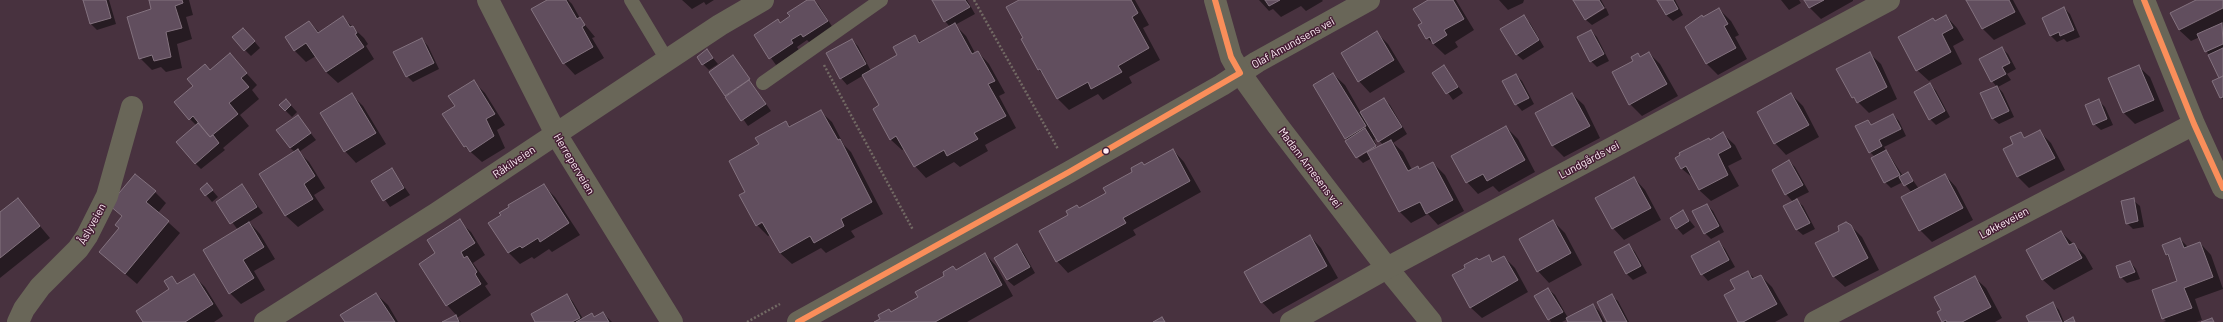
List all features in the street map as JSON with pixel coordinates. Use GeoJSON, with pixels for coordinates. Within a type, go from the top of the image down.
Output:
{"type":"FeatureCollection","features":[{"type":"Feature","properties":{"kind":"street","name":"Herreperveien"},"geometry":{"type":"LineString","coordinates":[[488,0],[556,134],[672,322]]}},
{"type":"Feature","properties":{"kind":"street","name":"Råkilveien"},"geometry":{"type":"LineString","coordinates":[[265,322],[437,213],[667,60],[763,0]]}},
{"type":"Feature","properties":{"kind":"street","name":"Madam Arnesens vei"},"geometry":{"type":"LineString","coordinates":[[1215,0],[1232,57],[1240,73],[1278,126],[1386,268],[1430,322]]}},
{"type":"Feature","properties":{"kind":"street","name":"Olaf Amundsens vei"},"geometry":{"type":"LineString","coordinates":[[798,322],[1069,172],[1369,0]]}},
{"type":"Feature","properties":{"kind":"street","name":"Lundgårds vei"},"geometry":{"type":"LineString","coordinates":[[1291,322],[1386,268],[1889,0]]}},
{"type":"Feature","properties":{"kind":"street"},"geometry":{"type":"LineString","coordinates":[[2144,0],[2194,124],[2223,188]]}},
{"type":"Feature","properties":{"kind":"street","name":"Åslyveien"},"geometry":{"type":"LineString","coordinates":[[18,322],[24,309],[40,287],[78,249],[87,236],[107,196],[132,106]]}},
{"type":"Feature","properties":{"kind":"street","name":"Løkkeveien"},"geometry":{"type":"LineString","coordinates":[[1815,322],[2194,124]]}},
{"type":"Feature","properties":{"kind":"lane"},"geometry":{"type":"LineString","coordinates":[[631,0],[667,60]]}},
{"type":"Feature","properties":{"kind":"lane"},"geometry":{"type":"LineString","coordinates":[[763,83],[880,0]]}},
{"type":"Feature","properties":{"kind":"path"},"geometry":{"type":"LineString","coordinates":[[974,0],[1058,149]]}},
{"type":"Feature","properties":{"kind":"path"},"geometry":{"type":"LineString","coordinates":[[814,46],[913,230]]}},
{"type":"Feature","properties":{"kind":"building"},"geometry":{"type":"Polygon","coordinates":[[[83,0],[106,0],[111,18],[90,24],[83,0]]]}},
{"type":"Feature","properties":{"kind":"building"},"geometry":{"type":"Polygon","coordinates":[[[149,0],[182,0],[183,3],[175,6],[182,28],[166,32],[171,57],[154,61],[152,55],[139,59],[127,17],[151,9],[149,0]]]}},
{"type":"Feature","properties":{"kind":"building"},"geometry":{"type":"Polygon","coordinates":[[[547,0],[566,0],[577,19],[580,17],[585,25],[582,27],[593,47],[563,64],[531,9],[547,0]]]}},
{"type":"Feature","properties":{"kind":"building"},"geometry":{"type":"Polygon","coordinates":[[[807,0],[814,0],[828,21],[803,37],[801,34],[791,40],[793,43],[769,59],[754,35],[778,19],[780,23],[790,16],[787,13],[807,0]]]}},
{"type":"Feature","properties":{"kind":"building"},"geometry":{"type":"Polygon","coordinates":[[[932,0],[965,0],[970,7],[944,22],[932,0]]]}},
{"type":"Feature","properties":{"kind":"building"},"geometry":{"type":"Polygon","coordinates":[[[1019,0],[1131,0],[1138,13],[1132,17],[1149,48],[1118,66],[1122,72],[1091,89],[1088,82],[1057,99],[1040,69],[1038,70],[1006,7],[1019,0]]]}},
{"type":"Feature","properties":{"kind":"building"},"geometry":{"type":"Polygon","coordinates":[[[1265,0],[1280,0],[1269,6],[1265,0]]]}},
{"type":"Feature","properties":{"kind":"building"},"geometry":{"type":"Polygon","coordinates":[[[1428,0],[1453,0],[1464,19],[1444,30],[1447,35],[1433,44],[1430,37],[1426,39],[1418,25],[1422,23],[1413,9],[1428,0]]]}},
{"type":"Feature","properties":{"kind":"building"},"geometry":{"type":"Polygon","coordinates":[[[1573,0],[1599,0],[1604,8],[1585,20],[1573,0]]]}},
{"type":"Feature","properties":{"kind":"building"},"geometry":{"type":"Polygon","coordinates":[[[1657,0],[1673,0],[1678,9],[1666,15],[1657,0]]]}},
{"type":"Feature","properties":{"kind":"building"},"geometry":{"type":"Polygon","coordinates":[[[1804,0],[1824,0],[1809,8],[1804,0]]]}},
{"type":"Feature","properties":{"kind":"building"},"geometry":{"type":"Polygon","coordinates":[[[1966,0],[2009,0],[2015,12],[1982,29],[1966,0]]]}},
{"type":"Feature","properties":{"kind":"building"},"geometry":{"type":"Polygon","coordinates":[[[2196,0],[2223,0],[2223,8],[2179,30],[2170,13],[2196,0]]]}},
{"type":"Feature","properties":{"kind":"building"},"geometry":{"type":"Polygon","coordinates":[[[2064,7],[2074,30],[2060,36],[2059,32],[2050,36],[2042,18],[2064,7]]]}},
{"type":"Feature","properties":{"kind":"building"},"geometry":{"type":"Polygon","coordinates":[[[1719,8],[1728,24],[1724,26],[1736,48],[1706,64],[1685,27],[1702,15],[1703,17],[1719,8]]]}},
{"type":"Feature","properties":{"kind":"building"},"geometry":{"type":"Polygon","coordinates":[[[1524,15],[1539,40],[1516,55],[1500,29],[1524,15]]]}},
{"type":"Feature","properties":{"kind":"building"},"geometry":{"type":"Polygon","coordinates":[[[1946,15],[1953,28],[1942,34],[1951,52],[1916,71],[1898,37],[1933,18],[1935,21],[1946,15]]]}},
{"type":"Feature","properties":{"kind":"building"},"geometry":{"type":"Polygon","coordinates":[[[343,16],[350,27],[353,26],[357,33],[355,34],[364,47],[326,72],[306,43],[294,51],[285,37],[309,21],[318,33],[343,16]]]}},
{"type":"Feature","properties":{"kind":"building"},"geometry":{"type":"Polygon","coordinates":[[[955,23],[972,54],[978,51],[995,81],[988,84],[1006,116],[974,133],[978,139],[947,156],[944,150],[914,167],[896,136],[890,140],[873,109],[879,105],[862,75],[897,55],[893,47],[915,35],[919,43],[955,23]]]}},
{"type":"Feature","properties":{"kind":"building"},"geometry":{"type":"Polygon","coordinates":[[[2222,23],[2223,44],[2205,52],[2197,34],[2222,23]]]}},
{"type":"Feature","properties":{"kind":"building"},"geometry":{"type":"Polygon","coordinates":[[[243,28],[255,41],[244,51],[232,37],[243,28]]]}},
{"type":"Feature","properties":{"kind":"building"},"geometry":{"type":"Polygon","coordinates":[[[1591,30],[1604,54],[1590,62],[1577,37],[1591,30]]]}},
{"type":"Feature","properties":{"kind":"building"},"geometry":{"type":"Polygon","coordinates":[[[1377,31],[1394,60],[1358,82],[1341,53],[1377,31]]]}},
{"type":"Feature","properties":{"kind":"building"},"geometry":{"type":"Polygon","coordinates":[[[422,38],[434,63],[406,77],[393,52],[422,38]]]}},
{"type":"Feature","properties":{"kind":"building"},"geometry":{"type":"Polygon","coordinates":[[[852,39],[866,64],[840,79],[826,53],[852,39]]]}},
{"type":"Feature","properties":{"kind":"building"},"geometry":{"type":"Polygon","coordinates":[[[2002,47],[2010,63],[2002,67],[2006,74],[1991,82],[1979,59],[2002,47]]]}},
{"type":"Feature","properties":{"kind":"building"},"geometry":{"type":"Polygon","coordinates":[[[2223,48],[2223,76],[2219,78],[2208,55],[2223,48]]]}},
{"type":"Feature","properties":{"kind":"building"},"geometry":{"type":"Polygon","coordinates":[[[707,49],[713,58],[702,65],[697,57],[707,49]]]}},
{"type":"Feature","properties":{"kind":"building"},"geometry":{"type":"Polygon","coordinates":[[[1649,52],[1667,84],[1629,105],[1612,72],[1633,61],[1631,57],[1638,53],[1640,57],[1649,52]]]}},
{"type":"Feature","properties":{"kind":"building"},"geometry":{"type":"Polygon","coordinates":[[[1870,52],[1887,87],[1857,103],[1854,97],[1852,98],[1836,69],[1870,52]]]}},
{"type":"Feature","properties":{"kind":"building"},"geometry":{"type":"Polygon","coordinates":[[[230,53],[247,73],[241,78],[249,87],[229,103],[238,114],[210,137],[193,116],[189,120],[174,102],[193,86],[187,79],[205,64],[210,70],[230,53]]]}},
{"type":"Feature","properties":{"kind":"building"},"geometry":{"type":"Polygon","coordinates":[[[733,55],[750,79],[725,96],[709,72],[733,55]]]}},
{"type":"Feature","properties":{"kind":"building"},"geometry":{"type":"Polygon","coordinates":[[[1444,65],[1458,87],[1446,94],[1432,73],[1444,65]]]}},
{"type":"Feature","properties":{"kind":"building"},"geometry":{"type":"Polygon","coordinates":[[[2139,65],[2154,100],[2123,113],[2108,78],[2139,65]]]}},
{"type":"Feature","properties":{"kind":"building"},"geometry":{"type":"Polygon","coordinates":[[[1333,73],[1366,126],[1345,139],[1313,85],[1333,73]]]}},
{"type":"Feature","properties":{"kind":"building"},"geometry":{"type":"Polygon","coordinates":[[[1516,74],[1529,98],[1515,105],[1502,81],[1516,74]]]}},
{"type":"Feature","properties":{"kind":"building"},"geometry":{"type":"Polygon","coordinates":[[[2223,76],[2223,97],[2220,98],[2212,81],[2223,76]]]}},
{"type":"Feature","properties":{"kind":"building"},"geometry":{"type":"Polygon","coordinates":[[[474,80],[495,114],[486,119],[494,136],[470,152],[466,146],[464,147],[442,114],[455,106],[448,96],[474,80]]]}},
{"type":"Feature","properties":{"kind":"building"},"geometry":{"type":"Polygon","coordinates":[[[749,80],[766,104],[741,121],[725,97],[749,80]]]}},
{"type":"Feature","properties":{"kind":"building"},"geometry":{"type":"Polygon","coordinates":[[[1930,83],[1945,111],[1929,120],[1914,92],[1930,83]]]}},
{"type":"Feature","properties":{"kind":"building"},"geometry":{"type":"Polygon","coordinates":[[[1997,86],[2009,111],[1992,119],[1980,93],[1997,86]]]}},
{"type":"Feature","properties":{"kind":"building"},"geometry":{"type":"Polygon","coordinates":[[[352,93],[376,133],[344,152],[320,113],[352,93]]]}},
{"type":"Feature","properties":{"kind":"building"},"geometry":{"type":"Polygon","coordinates":[[[1572,93],[1590,126],[1552,146],[1535,113],[1572,93]]]}},
{"type":"Feature","properties":{"kind":"building"},"geometry":{"type":"Polygon","coordinates":[[[1791,93],[1809,125],[1774,144],[1757,112],[1791,93]]]}},
{"type":"Feature","properties":{"kind":"building"},"geometry":{"type":"Polygon","coordinates":[[[1384,98],[1402,127],[1378,142],[1360,112],[1384,98]]]}},
{"type":"Feature","properties":{"kind":"building"},"geometry":{"type":"Polygon","coordinates":[[[286,99],[291,105],[285,111],[279,105],[286,99]]]}},
{"type":"Feature","properties":{"kind":"building"},"geometry":{"type":"Polygon","coordinates":[[[2099,99],[2107,119],[2093,125],[2085,105],[2099,99]]]}},
{"type":"Feature","properties":{"kind":"building"},"geometry":{"type":"Polygon","coordinates":[[[821,110],[838,140],[840,139],[872,202],[841,219],[844,226],[814,243],[810,236],[780,253],[762,222],[756,226],[739,195],[745,192],[729,161],[759,144],[755,138],[786,121],[789,127],[821,110]]]}},
{"type":"Feature","properties":{"kind":"building"},"geometry":{"type":"Polygon","coordinates":[[[1893,114],[1901,129],[1879,140],[1882,146],[1869,153],[1855,126],[1868,120],[1871,125],[1893,114]]]}},
{"type":"Feature","properties":{"kind":"building"},"geometry":{"type":"Polygon","coordinates":[[[298,115],[311,133],[290,148],[276,130],[298,115]]]}},
{"type":"Feature","properties":{"kind":"building"},"geometry":{"type":"Polygon","coordinates":[[[198,123],[210,137],[213,135],[219,143],[195,164],[176,142],[198,123]]]}},
{"type":"Feature","properties":{"kind":"building"},"geometry":{"type":"Polygon","coordinates":[[[1506,126],[1525,160],[1487,181],[1483,174],[1466,183],[1451,156],[1506,126]]]}},
{"type":"Feature","properties":{"kind":"building"},"geometry":{"type":"Polygon","coordinates":[[[1365,128],[1376,146],[1356,158],[1345,141],[1365,128]]]}},
{"type":"Feature","properties":{"kind":"building"},"geometry":{"type":"Polygon","coordinates":[[[2040,130],[2055,158],[2017,177],[2003,149],[2013,144],[2010,137],[2021,132],[2024,138],[2040,130]]]}},
{"type":"Feature","properties":{"kind":"building"},"geometry":{"type":"Polygon","coordinates":[[[1723,132],[1731,147],[1718,154],[1728,175],[1699,190],[1686,166],[1681,169],[1675,158],[1680,155],[1679,153],[1709,138],[1710,140],[1723,132]]]}},
{"type":"Feature","properties":{"kind":"building"},"geometry":{"type":"Polygon","coordinates":[[[1391,140],[1408,171],[1418,166],[1419,169],[1433,162],[1453,200],[1426,214],[1420,202],[1399,212],[1367,152],[1391,140]]]}},
{"type":"Feature","properties":{"kind":"building"},"geometry":{"type":"Polygon","coordinates":[[[298,149],[315,176],[304,184],[313,199],[285,216],[259,174],[298,149]]]}},
{"type":"Feature","properties":{"kind":"building"},"geometry":{"type":"Polygon","coordinates":[[[1173,149],[1190,181],[1123,218],[1126,223],[1056,262],[1039,231],[1068,215],[1066,211],[1077,205],[1079,208],[1106,193],[1103,188],[1132,172],[1131,168],[1142,162],[1144,165],[1173,149]]]}},
{"type":"Feature","properties":{"kind":"building"},"geometry":{"type":"Polygon","coordinates":[[[1886,150],[1900,175],[1884,183],[1871,158],[1886,150]]]}},
{"type":"Feature","properties":{"kind":"building"},"geometry":{"type":"Polygon","coordinates":[[[1789,160],[1803,185],[1785,195],[1772,170],[1789,160]]]}},
{"type":"Feature","properties":{"kind":"building"},"geometry":{"type":"Polygon","coordinates":[[[392,168],[404,188],[383,201],[371,181],[392,168]]]}},
{"type":"Feature","properties":{"kind":"building"},"geometry":{"type":"Polygon","coordinates":[[[1908,172],[1913,181],[1904,186],[1899,177],[1908,172]]]}},
{"type":"Feature","properties":{"kind":"building"},"geometry":{"type":"Polygon","coordinates":[[[135,174],[156,191],[146,202],[169,221],[125,274],[99,252],[119,228],[115,225],[122,216],[109,205],[135,174]]]}},
{"type":"Feature","properties":{"kind":"building"},"geometry":{"type":"Polygon","coordinates":[[[1945,174],[1963,208],[1919,231],[1901,197],[1945,174]]]}},
{"type":"Feature","properties":{"kind":"building"},"geometry":{"type":"Polygon","coordinates":[[[1634,177],[1651,208],[1612,229],[1595,198],[1634,177]]]}},
{"type":"Feature","properties":{"kind":"building"},"geometry":{"type":"Polygon","coordinates":[[[207,183],[213,190],[205,196],[200,189],[207,183]]]}},
{"type":"Feature","properties":{"kind":"building"},"geometry":{"type":"Polygon","coordinates":[[[242,184],[257,207],[230,224],[216,202],[242,184]]]}},
{"type":"Feature","properties":{"kind":"building"},"geometry":{"type":"Polygon","coordinates":[[[544,184],[569,223],[540,242],[538,238],[522,248],[520,246],[508,253],[488,223],[501,215],[499,213],[509,207],[508,205],[544,184]]]}},
{"type":"Feature","properties":{"kind":"building"},"geometry":{"type":"Polygon","coordinates":[[[18,198],[40,226],[0,258],[0,212],[18,198]]]}},
{"type":"Feature","properties":{"kind":"building"},"geometry":{"type":"Polygon","coordinates":[[[2134,198],[2138,221],[2126,224],[2121,201],[2134,198]]]}},
{"type":"Feature","properties":{"kind":"building"},"geometry":{"type":"Polygon","coordinates":[[[1797,199],[1810,223],[1796,230],[1783,206],[1797,199]]]}},
{"type":"Feature","properties":{"kind":"building"},"geometry":{"type":"Polygon","coordinates":[[[1707,204],[1719,226],[1704,234],[1692,211],[1707,204]]]}},
{"type":"Feature","properties":{"kind":"building"},"geometry":{"type":"Polygon","coordinates":[[[1683,210],[1689,221],[1676,229],[1670,218],[1683,210]]]}},
{"type":"Feature","properties":{"kind":"building"},"geometry":{"type":"Polygon","coordinates":[[[460,219],[475,243],[461,252],[464,258],[467,256],[477,272],[475,274],[481,284],[446,306],[419,264],[435,253],[427,240],[460,219]]]}},
{"type":"Feature","properties":{"kind":"building"},"geometry":{"type":"Polygon","coordinates":[[[1553,220],[1571,253],[1537,272],[1519,239],[1553,220]]]}},
{"type":"Feature","properties":{"kind":"building"},"geometry":{"type":"Polygon","coordinates":[[[249,222],[264,247],[243,260],[254,278],[229,294],[203,250],[249,222]]]}},
{"type":"Feature","properties":{"kind":"building"},"geometry":{"type":"Polygon","coordinates":[[[1846,222],[1851,225],[1868,258],[1833,277],[1815,243],[1839,231],[1838,226],[1846,222]]]}},
{"type":"Feature","properties":{"kind":"building"},"geometry":{"type":"Polygon","coordinates":[[[2061,231],[2069,245],[2074,243],[2082,258],[2042,280],[2026,250],[2061,231]]]}},
{"type":"Feature","properties":{"kind":"building"},"geometry":{"type":"Polygon","coordinates":[[[1310,235],[1327,266],[1261,303],[1244,272],[1310,235]]]}},
{"type":"Feature","properties":{"kind":"building"},"geometry":{"type":"Polygon","coordinates":[[[2180,238],[2184,248],[2200,242],[2213,277],[2184,288],[2192,308],[2162,319],[2152,290],[2177,281],[2168,254],[2166,255],[2162,245],[2180,238]]]}},
{"type":"Feature","properties":{"kind":"building"},"geometry":{"type":"Polygon","coordinates":[[[1719,241],[1729,260],[1701,275],[1691,256],[1719,241]]]}},
{"type":"Feature","properties":{"kind":"building"},"geometry":{"type":"Polygon","coordinates":[[[1017,244],[1030,267],[1007,280],[994,258],[1017,244]]]}},
{"type":"Feature","properties":{"kind":"building"},"geometry":{"type":"Polygon","coordinates":[[[1629,244],[1641,266],[1626,274],[1614,252],[1629,244]]]}},
{"type":"Feature","properties":{"kind":"building"},"geometry":{"type":"Polygon","coordinates":[[[985,253],[1002,285],[935,322],[874,322],[880,319],[878,315],[889,309],[891,312],[918,297],[915,292],[944,276],[943,272],[953,266],[956,270],[985,253]]]}},
{"type":"Feature","properties":{"kind":"building"},"geometry":{"type":"Polygon","coordinates":[[[1489,255],[1492,262],[1504,256],[1518,280],[1470,308],[1452,275],[1465,268],[1464,265],[1477,258],[1479,260],[1489,255]]]}},
{"type":"Feature","properties":{"kind":"building"},"geometry":{"type":"Polygon","coordinates":[[[2130,261],[2135,272],[2120,278],[2116,266],[2130,261]]]}},
{"type":"Feature","properties":{"kind":"building"},"geometry":{"type":"Polygon","coordinates":[[[1748,271],[1752,279],[1761,275],[1777,304],[1743,322],[1738,322],[1724,295],[1735,289],[1730,280],[1748,271]]]}},
{"type":"Feature","properties":{"kind":"building"},"geometry":{"type":"Polygon","coordinates":[[[194,274],[213,304],[185,322],[143,322],[136,311],[169,289],[164,281],[172,276],[177,284],[194,274]]]}},
{"type":"Feature","properties":{"kind":"building"},"geometry":{"type":"Polygon","coordinates":[[[1975,276],[1991,307],[1962,322],[1947,322],[1946,320],[1942,322],[1937,312],[1941,310],[1934,297],[1975,276]]]}},
{"type":"Feature","properties":{"kind":"building"},"geometry":{"type":"Polygon","coordinates":[[[1548,288],[1563,312],[1548,320],[1534,296],[1548,288]]]}},
{"type":"Feature","properties":{"kind":"building"},"geometry":{"type":"Polygon","coordinates":[[[376,293],[395,322],[345,322],[340,315],[376,293]]]}},
{"type":"Feature","properties":{"kind":"building"},"geometry":{"type":"Polygon","coordinates":[[[567,294],[580,318],[572,322],[535,322],[531,314],[567,294]]]}},
{"type":"Feature","properties":{"kind":"building"},"geometry":{"type":"Polygon","coordinates":[[[1612,294],[1627,322],[1607,322],[1597,302],[1612,294]]]}},
{"type":"Feature","properties":{"kind":"building"},"geometry":{"type":"Polygon","coordinates":[[[2053,302],[2062,322],[2029,322],[2026,316],[2053,302]]]}},
{"type":"Feature","properties":{"kind":"building"},"geometry":{"type":"Polygon","coordinates":[[[1593,304],[1602,322],[1568,322],[1566,318],[1593,304]]]}},
{"type":"Feature","properties":{"kind":"building"},"geometry":{"type":"Polygon","coordinates":[[[603,312],[609,322],[576,322],[592,313],[594,317],[603,312]]]}},
{"type":"Feature","properties":{"kind":"building"},"geometry":{"type":"Polygon","coordinates":[[[456,315],[459,322],[442,322],[456,315]]]}},
{"type":"Feature","properties":{"kind":"building"},"geometry":{"type":"Polygon","coordinates":[[[1162,317],[1165,322],[1153,322],[1162,317]]]}},
{"type":"Feature","properties":{"kind":"building"},"geometry":{"type":"Polygon","coordinates":[[[2073,317],[2075,322],[2064,322],[2073,317]]]}},
{"type":"Feature","properties":{"kind":"building"},"geometry":{"type":"Polygon","coordinates":[[[2212,318],[2214,322],[2201,322],[2212,318]]]}},
{"type":"Feature","properties":{"kind":"transit line"},"geometry":{"type":"LineString","coordinates":[[798,322],[1069,172],[1240,73],[1231,57],[1215,0]]}},
{"type":"Feature","properties":{"kind":"transit line"},"geometry":{"type":"LineString","coordinates":[[2144,0],[2194,124],[2223,188]]}}]}
